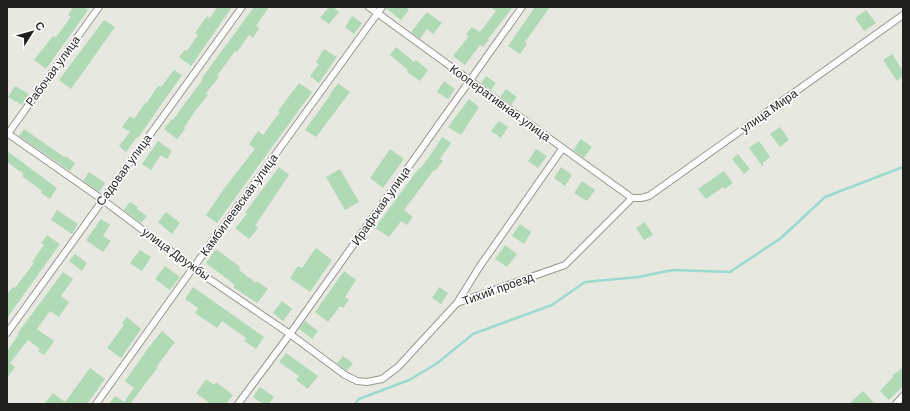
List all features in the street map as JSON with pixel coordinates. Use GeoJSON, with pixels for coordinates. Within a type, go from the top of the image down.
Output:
{"type":"FeatureCollection","features":[{"type":"Feature","properties":{"kind":"street","name":"Рабочая улица"},"geometry":{"type":"LineString","coordinates":[[7,134],[99,7]]}},
{"type":"Feature","properties":{"kind":"street","name":"Садовая улица"},"geometry":{"type":"LineString","coordinates":[[7,333],[242,7]]}},
{"type":"Feature","properties":{"kind":"street","name":"Кооперативная улица"},"geometry":{"type":"LineString","coordinates":[[369,7],[632,198]]}},
{"type":"Feature","properties":{"kind":"street","name":"Камбилеевская улица"},"geometry":{"type":"LineString","coordinates":[[96,404],[382,7]]}},
{"type":"Feature","properties":{"kind":"street","name":"Ирафская улица"},"geometry":{"type":"LineString","coordinates":[[238,404],[290,334],[522,7]]}},
{"type":"Feature","properties":{"kind":"street","name":"улица Мира"},"geometry":{"type":"LineString","coordinates":[[632,198],[649,196],[903,16]]}},
{"type":"Feature","properties":{"kind":"street","name":"улица Дружбы"},"geometry":{"type":"LineString","coordinates":[[7,134],[102,200],[193,268],[290,334],[345,375]]}},
{"type":"Feature","properties":{"kind":"street"},"geometry":{"type":"LineString","coordinates":[[457,303],[480,266],[562,148]]}},
{"type":"Feature","properties":{"kind":"street","name":"Тихий проезд"},"geometry":{"type":"LineString","coordinates":[[345,375],[357,381],[368,382],[382,379],[398,367],[457,303],[564,265],[632,198]]}},
{"type":"Feature","properties":{"kind":"street"},"geometry":{"type":"LineString","coordinates":[[896,404],[903,396]]}},
{"type":"Feature","properties":{"kind":"building"},"geometry":{"type":"Polygon","coordinates":[[[73,7],[84,7],[88,10],[46,69],[34,60],[53,36],[56,37],[71,17],[68,15],[73,7]]]}},
{"type":"Feature","properties":{"kind":"building"},"geometry":{"type":"Polygon","coordinates":[[[217,7],[232,7],[191,66],[179,57],[185,50],[187,51],[198,35],[195,33],[207,16],[210,18],[217,7]]]}},
{"type":"Feature","properties":{"kind":"building"},"geometry":{"type":"Polygon","coordinates":[[[254,7],[269,7],[256,26],[259,28],[253,38],[249,35],[237,52],[235,51],[217,76],[219,77],[206,93],[208,95],[195,111],[184,128],[185,129],[177,139],[164,129],[172,119],[173,120],[254,7]]]}},
{"type":"Feature","properties":{"kind":"building"},"geometry":{"type":"Polygon","coordinates":[[[329,7],[333,7],[339,12],[329,24],[320,18],[329,7]]]}},
{"type":"Feature","properties":{"kind":"building"},"geometry":{"type":"Polygon","coordinates":[[[386,7],[406,7],[409,10],[401,20],[386,7]]]}},
{"type":"Feature","properties":{"kind":"building"},"geometry":{"type":"Polygon","coordinates":[[[490,7],[513,7],[488,39],[489,40],[483,47],[480,45],[465,65],[453,56],[469,36],[466,34],[472,27],[480,32],[496,11],[490,7]]]}},
{"type":"Feature","properties":{"kind":"building"},"geometry":{"type":"Polygon","coordinates":[[[535,7],[550,7],[525,42],[527,44],[520,54],[508,46],[535,7]]]}},
{"type":"Feature","properties":{"kind":"building"},"geometry":{"type":"Polygon","coordinates":[[[866,10],[876,23],[864,31],[855,18],[866,10]]]}},
{"type":"Feature","properties":{"kind":"building"},"geometry":{"type":"Polygon","coordinates":[[[427,12],[442,23],[433,34],[427,29],[420,39],[411,32],[427,12]]]}},
{"type":"Feature","properties":{"kind":"building"},"geometry":{"type":"Polygon","coordinates":[[[352,16],[362,23],[354,34],[345,27],[352,16]]]}},
{"type":"Feature","properties":{"kind":"building"},"geometry":{"type":"Polygon","coordinates":[[[104,20],[115,27],[71,89],[59,80],[104,20]]]}},
{"type":"Feature","properties":{"kind":"building"},"geometry":{"type":"Polygon","coordinates":[[[396,47],[414,62],[416,60],[428,70],[420,81],[407,72],[408,70],[390,55],[396,47]]]}},
{"type":"Feature","properties":{"kind":"building"},"geometry":{"type":"Polygon","coordinates":[[[324,49],[337,57],[319,83],[310,76],[319,64],[316,62],[324,49]]]}},
{"type":"Feature","properties":{"kind":"building"},"geometry":{"type":"Polygon","coordinates":[[[892,54],[903,71],[903,76],[897,81],[883,60],[892,54]]]}},
{"type":"Feature","properties":{"kind":"building"},"geometry":{"type":"Polygon","coordinates":[[[174,70],[182,75],[138,138],[137,137],[126,152],[119,146],[130,132],[122,127],[130,116],[134,119],[158,86],[161,87],[174,70]]]}},
{"type":"Feature","properties":{"kind":"building"},"geometry":{"type":"Polygon","coordinates":[[[486,76],[496,83],[491,90],[481,83],[486,76]]]}},
{"type":"Feature","properties":{"kind":"building"},"geometry":{"type":"Polygon","coordinates":[[[444,81],[455,89],[448,99],[437,92],[444,81]]]}},
{"type":"Feature","properties":{"kind":"building"},"geometry":{"type":"Polygon","coordinates":[[[299,83],[312,92],[217,223],[206,215],[226,186],[255,149],[249,144],[258,131],[263,135],[280,112],[278,111],[299,83]]]}},
{"type":"Feature","properties":{"kind":"building"},"geometry":{"type":"Polygon","coordinates":[[[338,83],[350,92],[316,137],[305,130],[338,83]]]}},
{"type":"Feature","properties":{"kind":"building"},"geometry":{"type":"Polygon","coordinates":[[[15,86],[29,94],[22,105],[8,97],[15,86]]]}},
{"type":"Feature","properties":{"kind":"building"},"geometry":{"type":"Polygon","coordinates":[[[506,89],[517,97],[511,105],[500,97],[506,89]]]}},
{"type":"Feature","properties":{"kind":"building"},"geometry":{"type":"Polygon","coordinates":[[[469,99],[479,107],[461,135],[448,127],[469,99]]]}},
{"type":"Feature","properties":{"kind":"building"},"geometry":{"type":"Polygon","coordinates":[[[499,121],[508,127],[501,138],[491,131],[499,121]]]}},
{"type":"Feature","properties":{"kind":"building"},"geometry":{"type":"Polygon","coordinates":[[[780,127],[789,140],[780,147],[770,134],[780,127]]]}},
{"type":"Feature","properties":{"kind":"building"},"geometry":{"type":"Polygon","coordinates":[[[24,129],[75,163],[70,171],[19,136],[24,129]]]}},
{"type":"Feature","properties":{"kind":"building"},"geometry":{"type":"Polygon","coordinates":[[[442,137],[451,143],[440,159],[443,161],[435,171],[434,170],[404,210],[413,217],[407,225],[401,221],[389,237],[375,228],[419,168],[420,169],[442,137]]]}},
{"type":"Feature","properties":{"kind":"building"},"geometry":{"type":"Polygon","coordinates":[[[581,139],[592,147],[584,158],[573,150],[581,139]]]}},
{"type":"Feature","properties":{"kind":"building"},"geometry":{"type":"Polygon","coordinates":[[[158,141],[172,151],[167,159],[161,155],[151,170],[142,164],[158,141]]]}},
{"type":"Feature","properties":{"kind":"building"},"geometry":{"type":"Polygon","coordinates":[[[759,141],[770,157],[763,163],[763,167],[749,148],[759,141]]]}},
{"type":"Feature","properties":{"kind":"building"},"geometry":{"type":"Polygon","coordinates":[[[390,149],[404,159],[383,188],[370,178],[390,149]]]}},
{"type":"Feature","properties":{"kind":"building"},"geometry":{"type":"Polygon","coordinates":[[[536,149],[547,156],[538,168],[528,161],[536,149]]]}},
{"type":"Feature","properties":{"kind":"building"},"geometry":{"type":"Polygon","coordinates":[[[7,151],[57,188],[50,199],[22,176],[24,174],[7,162],[7,151]]]}},
{"type":"Feature","properties":{"kind":"building"},"geometry":{"type":"Polygon","coordinates":[[[738,154],[750,169],[744,174],[732,159],[738,154]]]}},
{"type":"Feature","properties":{"kind":"building"},"geometry":{"type":"Polygon","coordinates":[[[279,167],[289,175],[255,226],[258,228],[249,239],[235,228],[247,214],[245,213],[279,167]]]}},
{"type":"Feature","properties":{"kind":"building"},"geometry":{"type":"Polygon","coordinates":[[[561,167],[572,175],[565,186],[554,178],[561,167]]]}},
{"type":"Feature","properties":{"kind":"building"},"geometry":{"type":"Polygon","coordinates":[[[340,169],[359,202],[345,210],[326,177],[340,169]]]}},
{"type":"Feature","properties":{"kind":"building"},"geometry":{"type":"Polygon","coordinates":[[[724,171],[733,183],[724,189],[723,187],[706,199],[698,189],[724,171]]]}},
{"type":"Feature","properties":{"kind":"building"},"geometry":{"type":"Polygon","coordinates":[[[89,172],[105,183],[99,192],[83,181],[89,172]]]}},
{"type":"Feature","properties":{"kind":"building"},"geometry":{"type":"Polygon","coordinates":[[[582,181],[595,190],[587,201],[574,193],[582,181]]]}},
{"type":"Feature","properties":{"kind":"building"},"geometry":{"type":"Polygon","coordinates":[[[130,202],[138,207],[137,209],[147,216],[141,223],[124,210],[130,202]]]}},
{"type":"Feature","properties":{"kind":"building"},"geometry":{"type":"Polygon","coordinates":[[[57,210],[78,224],[72,234],[51,220],[57,210]]]}},
{"type":"Feature","properties":{"kind":"building"},"geometry":{"type":"Polygon","coordinates":[[[166,212],[180,223],[172,234],[158,222],[166,212]]]}},
{"type":"Feature","properties":{"kind":"building"},"geometry":{"type":"Polygon","coordinates":[[[101,219],[110,225],[103,236],[111,241],[103,252],[86,240],[101,219]]]}},
{"type":"Feature","properties":{"kind":"building"},"geometry":{"type":"Polygon","coordinates":[[[645,222],[653,235],[644,240],[636,228],[645,222]]]}},
{"type":"Feature","properties":{"kind":"building"},"geometry":{"type":"Polygon","coordinates":[[[520,224],[531,232],[524,244],[512,236],[520,224]]]}},
{"type":"Feature","properties":{"kind":"building"},"geometry":{"type":"Polygon","coordinates":[[[47,235],[60,244],[7,318],[7,294],[13,287],[15,288],[34,263],[32,262],[44,245],[41,243],[47,235]]]}},
{"type":"Feature","properties":{"kind":"building"},"geometry":{"type":"Polygon","coordinates":[[[505,245],[517,254],[507,267],[495,259],[505,245]]]}},
{"type":"Feature","properties":{"kind":"building"},"geometry":{"type":"Polygon","coordinates":[[[316,248],[332,260],[310,292],[290,278],[298,266],[302,268],[316,248]]]}},
{"type":"Feature","properties":{"kind":"building"},"geometry":{"type":"Polygon","coordinates":[[[216,249],[240,267],[239,270],[256,283],[257,281],[268,289],[257,303],[233,287],[235,285],[206,263],[216,249]]]}},
{"type":"Feature","properties":{"kind":"building"},"geometry":{"type":"Polygon","coordinates":[[[140,250],[151,257],[142,271],[130,263],[140,250]]]}},
{"type":"Feature","properties":{"kind":"building"},"geometry":{"type":"Polygon","coordinates":[[[75,254],[87,263],[82,271],[69,261],[75,254]]]}},
{"type":"Feature","properties":{"kind":"building"},"geometry":{"type":"Polygon","coordinates":[[[165,266],[180,277],[170,290],[155,279],[165,266]]]}},
{"type":"Feature","properties":{"kind":"building"},"geometry":{"type":"Polygon","coordinates":[[[344,271],[356,280],[345,297],[349,300],[343,308],[340,306],[328,322],[315,312],[344,271]]]}},
{"type":"Feature","properties":{"kind":"building"},"geometry":{"type":"Polygon","coordinates":[[[63,272],[73,279],[61,296],[69,302],[59,317],[50,311],[37,329],[54,341],[44,355],[38,351],[40,349],[28,340],[10,363],[15,367],[7,378],[7,351],[19,334],[18,333],[63,272]]]}},
{"type":"Feature","properties":{"kind":"building"},"geometry":{"type":"Polygon","coordinates":[[[193,287],[264,337],[256,349],[244,341],[246,338],[222,321],[217,328],[195,313],[198,308],[185,299],[193,287]]]}},
{"type":"Feature","properties":{"kind":"building"},"geometry":{"type":"Polygon","coordinates":[[[439,287],[448,293],[441,304],[432,298],[439,287]]]}},
{"type":"Feature","properties":{"kind":"building"},"geometry":{"type":"Polygon","coordinates":[[[282,301],[292,309],[283,321],[273,313],[282,301]]]}},
{"type":"Feature","properties":{"kind":"building"},"geometry":{"type":"Polygon","coordinates":[[[127,317],[141,329],[121,358],[107,348],[124,325],[122,323],[127,317]]]}},
{"type":"Feature","properties":{"kind":"building"},"geometry":{"type":"Polygon","coordinates":[[[305,321],[318,331],[312,339],[299,329],[305,321]]]}},
{"type":"Feature","properties":{"kind":"building"},"geometry":{"type":"Polygon","coordinates":[[[162,331],[175,342],[157,366],[158,367],[130,404],[109,404],[115,396],[124,402],[134,388],[125,381],[162,331]]]}},
{"type":"Feature","properties":{"kind":"building"},"geometry":{"type":"Polygon","coordinates":[[[286,353],[318,376],[308,389],[296,380],[299,376],[279,362],[286,353]]]}},
{"type":"Feature","properties":{"kind":"building"},"geometry":{"type":"Polygon","coordinates":[[[343,356],[353,363],[347,371],[337,363],[343,356]]]}},
{"type":"Feature","properties":{"kind":"building"},"geometry":{"type":"Polygon","coordinates":[[[903,367],[903,386],[889,400],[880,391],[893,377],[892,376],[903,367]]]}},
{"type":"Feature","properties":{"kind":"building"},"geometry":{"type":"Polygon","coordinates":[[[90,368],[105,379],[87,404],[44,404],[53,393],[65,402],[90,368]]]}},
{"type":"Feature","properties":{"kind":"building"},"geometry":{"type":"Polygon","coordinates":[[[206,379],[214,385],[216,382],[233,395],[226,404],[207,404],[208,402],[196,393],[206,379]]]}},
{"type":"Feature","properties":{"kind":"building"},"geometry":{"type":"Polygon","coordinates":[[[260,387],[274,397],[269,404],[263,404],[253,397],[260,387]]]}},
{"type":"Feature","properties":{"kind":"building"},"geometry":{"type":"Polygon","coordinates":[[[863,391],[875,404],[849,404],[863,391]]]}},
{"type":"Feature","properties":{"kind":"waterway"},"geometry":{"type":"LineString","coordinates":[[355,404],[359,399],[409,380],[436,364],[473,334],[552,305],[585,282],[638,277],[673,270],[730,272],[781,238],[825,197],[903,167]]}}]}
